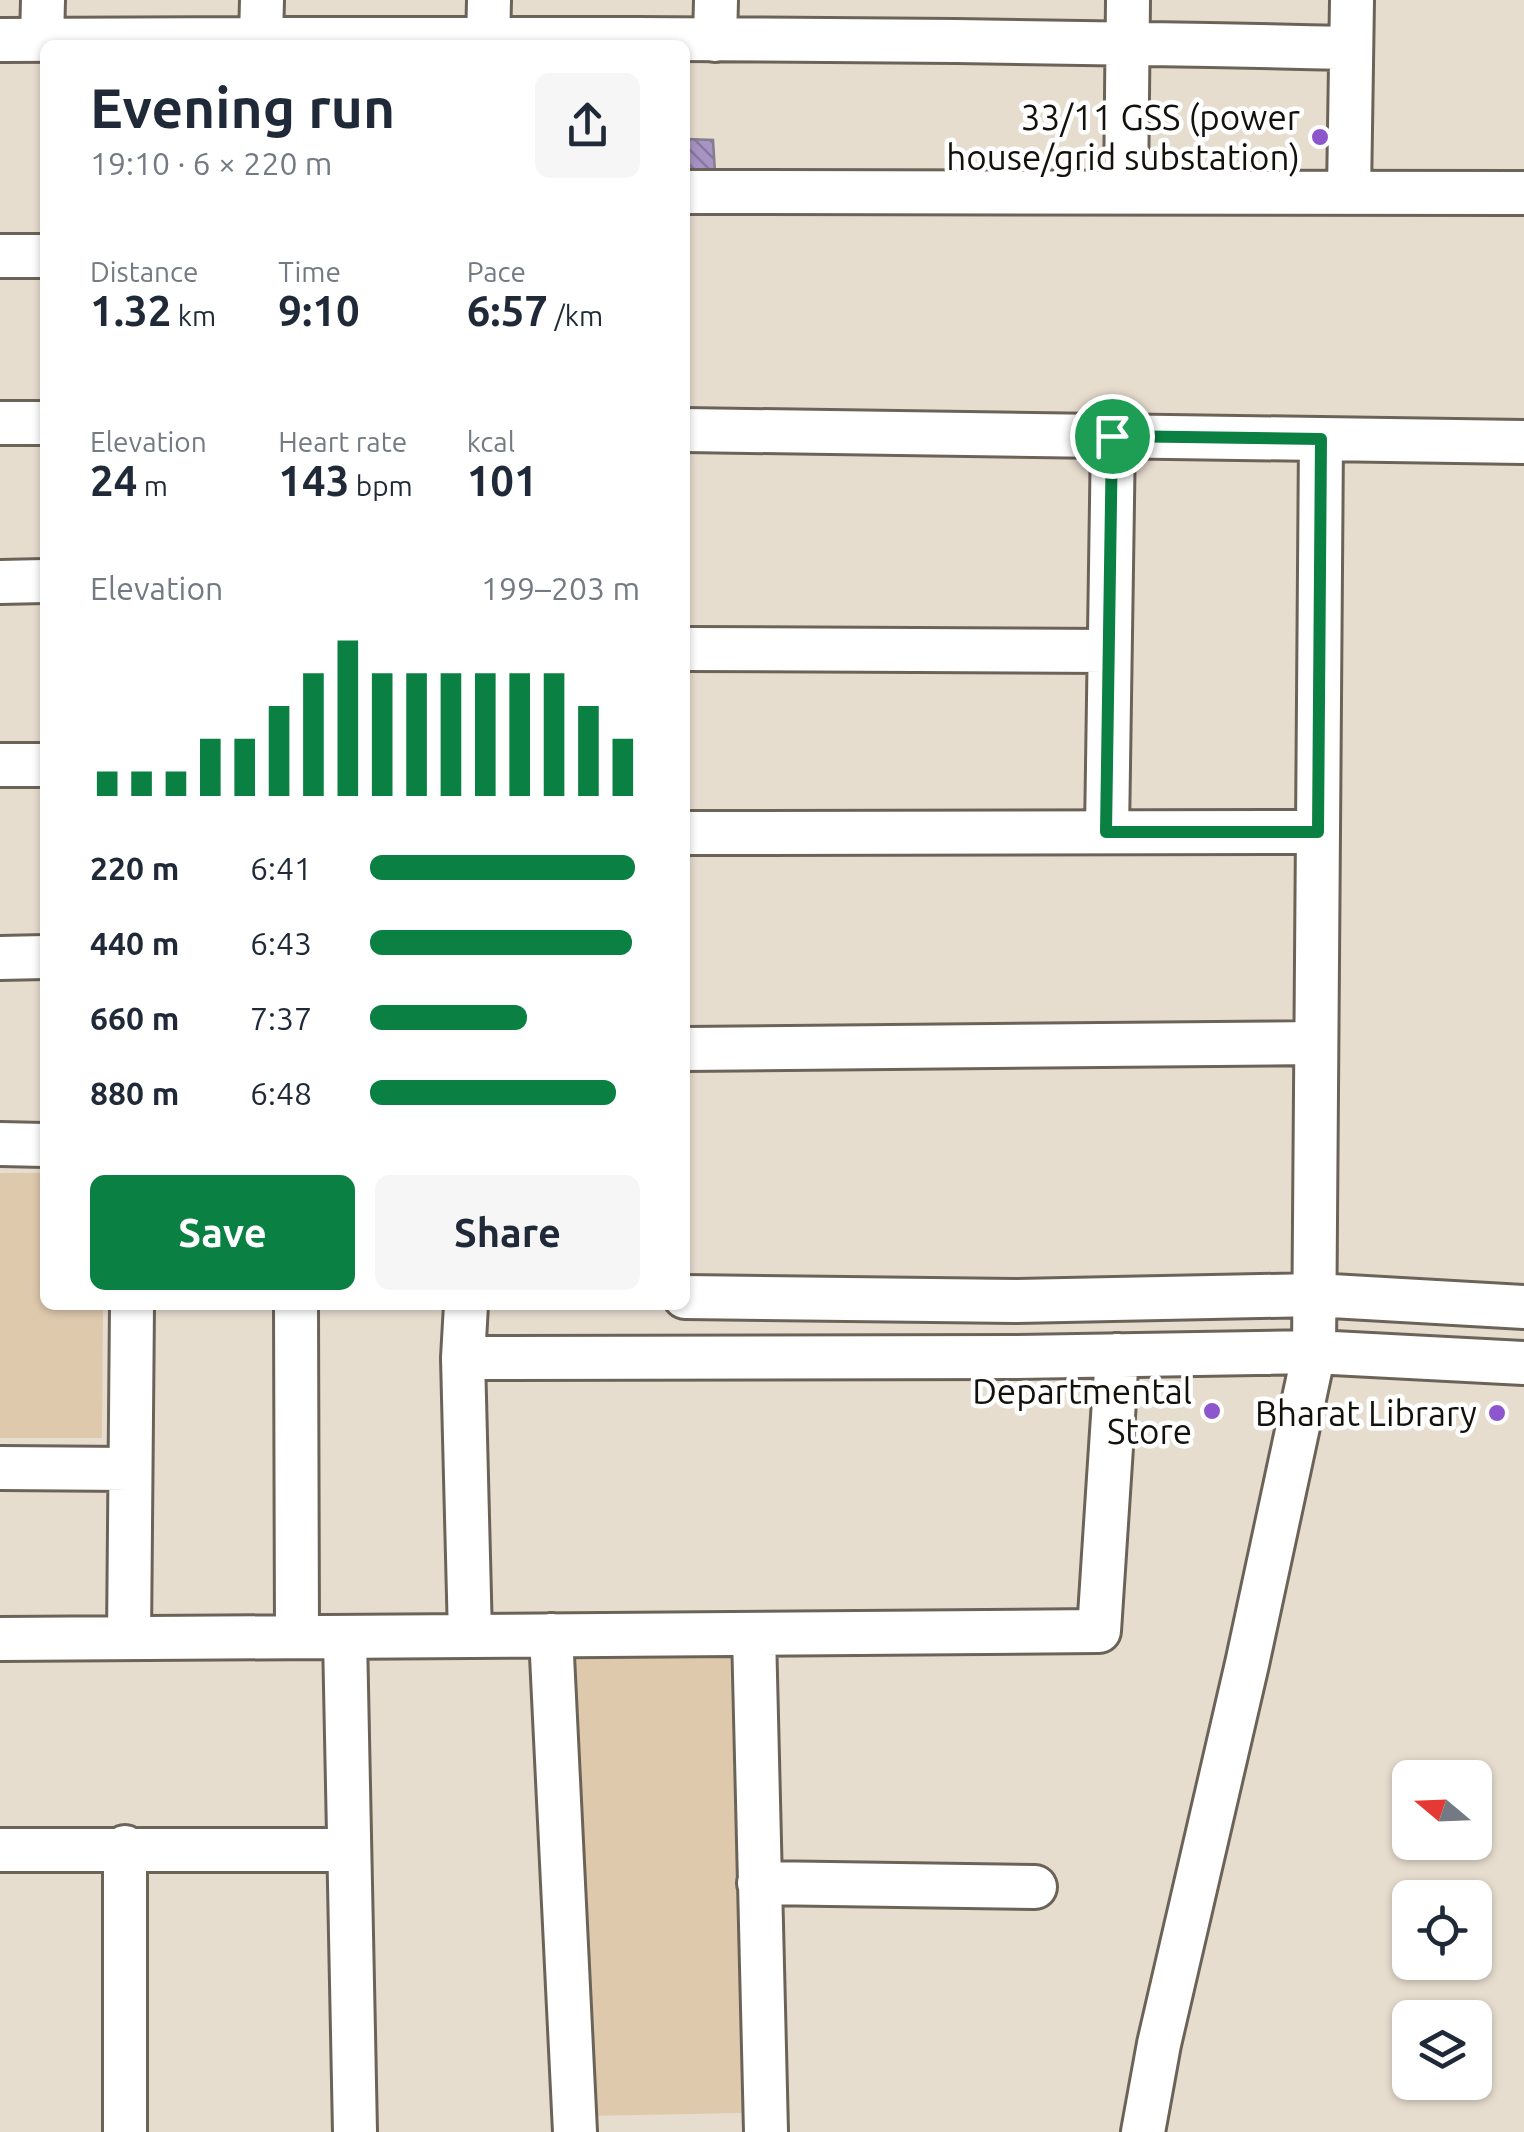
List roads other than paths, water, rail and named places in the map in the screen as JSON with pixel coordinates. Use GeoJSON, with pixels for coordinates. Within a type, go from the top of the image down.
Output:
{"type":"FeatureCollection","features":[{"type":"Feature","properties":{"kind":"street"},"geometry":{"type":"LineString","coordinates":[[1126,192],[1128,0]]}},
{"type":"Feature","properties":{"kind":"street"},"geometry":{"type":"LineString","coordinates":[[1349,193],[1352,0]]}},
{"type":"Feature","properties":{"kind":"street"},"geometry":{"type":"LineString","coordinates":[[213,40],[261,19],[488,28],[716,20],[1128,43],[1351,48]]}},
{"type":"Feature","properties":{"kind":"street"},"geometry":{"type":"LineString","coordinates":[[28,26],[186,40]]}},
{"type":"Feature","properties":{"kind":"street"},"geometry":{"type":"LineString","coordinates":[[690,192],[1524,193]]}},
{"type":"Feature","properties":{"kind":"street"},"geometry":{"type":"LineString","coordinates":[[0,256],[40,256]]}},
{"type":"Feature","properties":{"kind":"street"},"geometry":{"type":"LineString","coordinates":[[0,423],[40,423]]}},
{"type":"Feature","properties":{"kind":"street"},"geometry":{"type":"LineString","coordinates":[[690,430],[1524,442]]}},
{"type":"Feature","properties":{"kind":"street"},"geometry":{"type":"LineString","coordinates":[[1106,832],[1112,436]]}},
{"type":"Feature","properties":{"kind":"street"},"geometry":{"type":"LineString","coordinates":[[1143,2132],[1314,1352],[1321,439]]}},
{"type":"Feature","properties":{"kind":"street"},"geometry":{"type":"LineString","coordinates":[[0,582],[40,581]]}},
{"type":"Feature","properties":{"kind":"street"},"geometry":{"type":"LineString","coordinates":[[690,649],[1109,650]]}},
{"type":"Feature","properties":{"kind":"street"},"geometry":{"type":"LineString","coordinates":[[0,764],[40,764]]}},
{"type":"Feature","properties":{"kind":"street"},"geometry":{"type":"LineString","coordinates":[[690,833],[1318,832]]}},
{"type":"Feature","properties":{"kind":"street"},"geometry":{"type":"LineString","coordinates":[[0,958],[40,957]]}},
{"type":"Feature","properties":{"kind":"street"},"geometry":{"type":"LineString","coordinates":[[690,1049],[1316,1043]]}},
{"type":"Feature","properties":{"kind":"street"},"geometry":{"type":"LineString","coordinates":[[0,1144],[40,1145]]}},
{"type":"Feature","properties":{"kind":"street"},"geometry":{"type":"LineString","coordinates":[[690,1297],[1016,1301],[1314,1295],[1524,1306]]}},
{"type":"Feature","properties":{"kind":"street"},"geometry":{"type":"LineString","coordinates":[[130,1638],[132,1310]]}},
{"type":"Feature","properties":{"kind":"street"},"geometry":{"type":"LineString","coordinates":[[296,1310],[297,1637]]}},
{"type":"Feature","properties":{"kind":"street"},"geometry":{"type":"LineString","coordinates":[[466,1310],[463,1358],[470,1636]]}},
{"type":"Feature","properties":{"kind":"street"},"geometry":{"type":"LineString","coordinates":[[463,1358],[1314,1352],[1524,1363]]}},
{"type":"Feature","properties":{"kind":"street"},"geometry":{"type":"LineString","coordinates":[[0,1638],[1099,1631],[1118,1355]]}},
{"type":"Feature","properties":{"kind":"street"},"geometry":{"type":"LineString","coordinates":[[0,1468],[130,1468]]}},
{"type":"Feature","properties":{"kind":"street"},"geometry":{"type":"LineString","coordinates":[[754,1634],[766,2132]]}},
{"type":"Feature","properties":{"kind":"street"},"geometry":{"type":"LineString","coordinates":[[551,1635],[575,2132]]}},
{"type":"Feature","properties":{"kind":"street"},"geometry":{"type":"LineString","coordinates":[[345,1637],[355,2132]]}},
{"type":"Feature","properties":{"kind":"street"},"geometry":{"type":"LineString","coordinates":[[125,1848],[126,2132]]}},
{"type":"Feature","properties":{"kind":"street"},"geometry":{"type":"LineString","coordinates":[[0,1850],[349,1850]]}},
{"type":"Feature","properties":{"kind":"street"},"geometry":{"type":"LineString","coordinates":[[760,1882],[1034,1887]]}},
{"type":"Feature","properties":{"kind":"place","name":"33/11 GSS (power house/grid substation)"},"geometry":{"type":"Point","coordinates":[1320,137]}},
{"type":"Feature","properties":{"kind":"place","name":"Departmental Store"},"geometry":{"type":"Point","coordinates":[1212,1411]}},
{"type":"Feature","properties":{"kind":"place","name":"Bharat Library"},"geometry":{"type":"Point","coordinates":[1497,1413]}}]}
